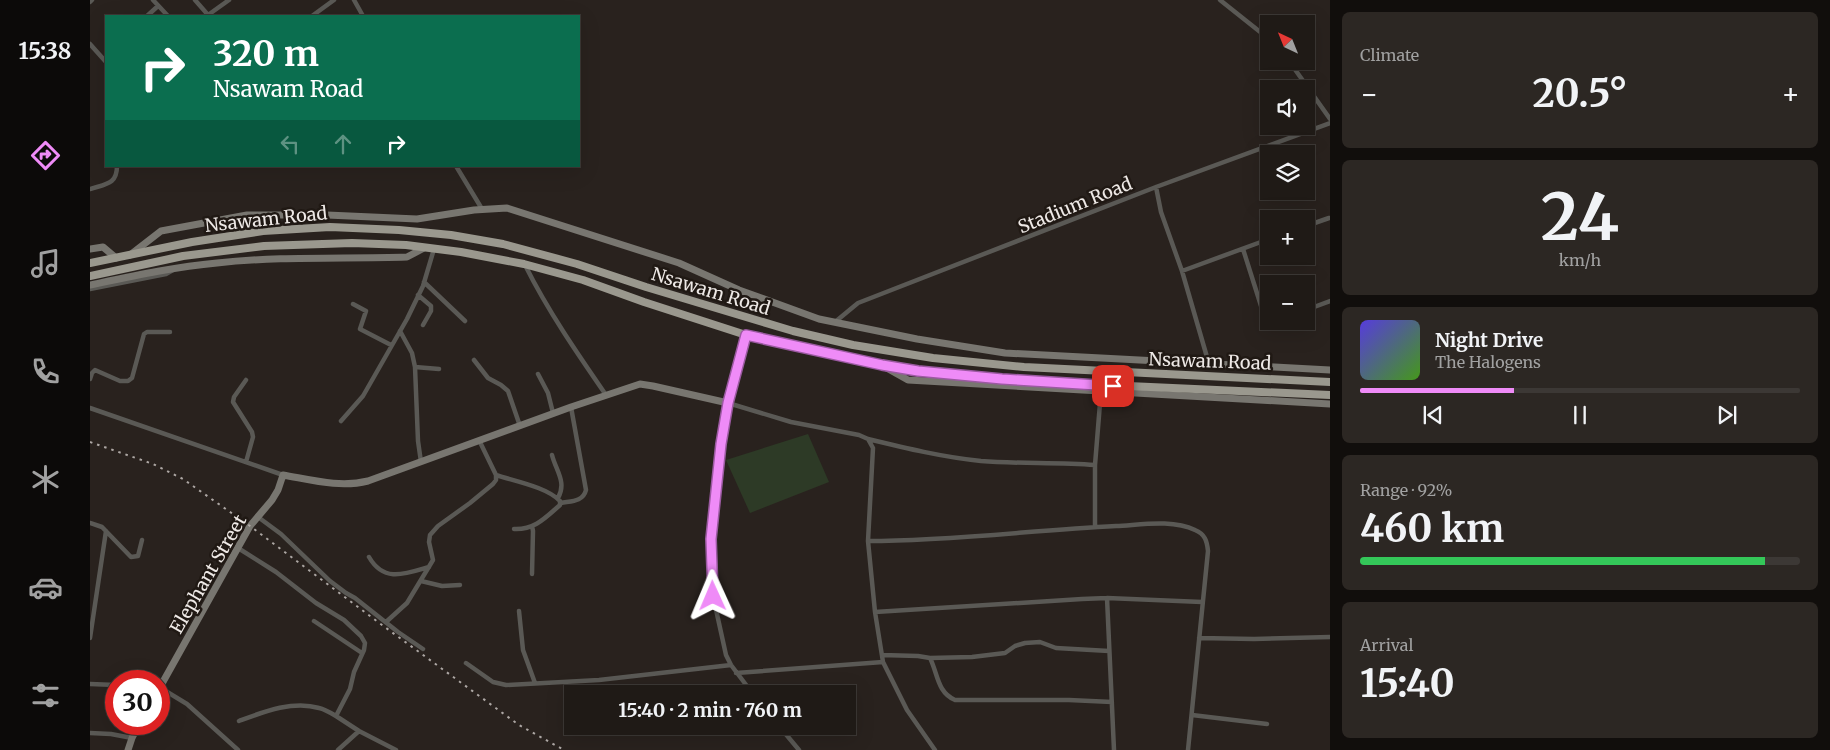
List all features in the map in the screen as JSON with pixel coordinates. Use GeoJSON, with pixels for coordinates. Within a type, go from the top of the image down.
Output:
{"type":"FeatureCollection","features":[{"type":"Feature","properties":{"kind":"highway","name":"Nsawam Road"},"geometry":{"type":"LineString","coordinates":[[90,263],[229,235],[295,228],[330,227],[399,230],[451,235],[503,244],[568,261],[793,331],[853,345],[933,358],[1024,367],[1330,382]]}},
{"type":"Feature","properties":{"kind":"highway","name":"Nsawam Road"},"geometry":{"type":"LineString","coordinates":[[90,276],[183,256],[264,246],[352,243],[424,248],[462,252],[524,264],[583,280],[644,302],[725,326],[746,335],[882,365],[918,371],[1030,382],[1330,396]]}},
{"type":"Feature","properties":{"kind":"main road"},"geometry":{"type":"LineString","coordinates":[[130,255],[161,231],[247,215],[327,215],[417,219],[482,209],[507,208],[678,263],[739,290],[819,318],[917,339],[1005,353],[1330,370]]}},
{"type":"Feature","properties":{"kind":"main road"},"geometry":{"type":"LineString","coordinates":[[90,249],[104,246],[116,258]]}},
{"type":"Feature","properties":{"kind":"main road"},"geometry":{"type":"LineString","coordinates":[[90,284],[177,267],[267,259],[408,257],[424,248]]}},
{"type":"Feature","properties":{"kind":"main road"},"geometry":{"type":"LineString","coordinates":[[283,476],[340,484],[368,481],[553,413],[640,384],[728,403],[746,335]]}},
{"type":"Feature","properties":{"kind":"main road"},"geometry":{"type":"LineString","coordinates":[[882,365],[908,380],[1330,404]]}},
{"type":"Feature","properties":{"kind":"main road","name":"Elephant Street"},"geometry":{"type":"LineString","coordinates":[[169,670],[250,526],[278,490],[283,476]]}},
{"type":"Feature","properties":{"kind":"main road"},"geometry":{"type":"LineString","coordinates":[[128,750],[134,735]]}},
{"type":"Feature","properties":{"kind":"street"},"geometry":{"type":"LineString","coordinates":[[153,0],[167,15]]}},
{"type":"Feature","properties":{"kind":"street"},"geometry":{"type":"LineString","coordinates":[[195,0],[208,15]]}},
{"type":"Feature","properties":{"kind":"street"},"geometry":{"type":"LineString","coordinates":[[210,15],[229,0]]}},
{"type":"Feature","properties":{"kind":"street"},"geometry":{"type":"LineString","coordinates":[[313,15],[334,0]]}},
{"type":"Feature","properties":{"kind":"street"},"geometry":{"type":"LineString","coordinates":[[354,0],[363,15]]}},
{"type":"Feature","properties":{"kind":"street"},"geometry":{"type":"LineString","coordinates":[[1222,1],[1260,32]]}},
{"type":"Feature","properties":{"kind":"street"},"geometry":{"type":"LineString","coordinates":[[149,15],[158,6]]}},
{"type":"Feature","properties":{"kind":"street"},"geometry":{"type":"LineString","coordinates":[[90,44],[104,56]]}},
{"type":"Feature","properties":{"kind":"street"},"geometry":{"type":"LineString","coordinates":[[1296,70],[1330,118]]}},
{"type":"Feature","properties":{"kind":"street","name":"Stadium Road"},"geometry":{"type":"LineString","coordinates":[[835,322],[858,303],[1156,187],[1330,123]]}},
{"type":"Feature","properties":{"kind":"street"},"geometry":{"type":"LineString","coordinates":[[90,189],[114,180],[117,177],[117,167]]}},
{"type":"Feature","properties":{"kind":"street"},"geometry":{"type":"LineString","coordinates":[[457,167],[482,209]]}},
{"type":"Feature","properties":{"kind":"street"},"geometry":{"type":"LineString","coordinates":[[1156,187],[1161,212],[1182,270],[1209,364]]}},
{"type":"Feature","properties":{"kind":"street"},"geometry":{"type":"LineString","coordinates":[[1315,223],[1329,218]]}},
{"type":"Feature","properties":{"kind":"street"},"geometry":{"type":"LineString","coordinates":[[1182,270],[1260,242]]}},
{"type":"Feature","properties":{"kind":"street"},"geometry":{"type":"LineString","coordinates":[[341,421],[363,396],[400,331],[424,282],[434,249]]}},
{"type":"Feature","properties":{"kind":"street"},"geometry":{"type":"LineString","coordinates":[[1243,249],[1260,303]]}},
{"type":"Feature","properties":{"kind":"street"},"geometry":{"type":"LineString","coordinates":[[524,264],[569,342],[606,395]]}},
{"type":"Feature","properties":{"kind":"street"},"geometry":{"type":"LineString","coordinates":[[90,289],[166,274],[177,267]]}},
{"type":"Feature","properties":{"kind":"street"},"geometry":{"type":"LineString","coordinates":[[424,282],[465,321]]}},
{"type":"Feature","properties":{"kind":"street"},"geometry":{"type":"LineString","coordinates":[[418,295],[431,306],[431,311],[424,325]]}},
{"type":"Feature","properties":{"kind":"street"},"geometry":{"type":"LineString","coordinates":[[1315,307],[1330,301]]}},
{"type":"Feature","properties":{"kind":"street"},"geometry":{"type":"LineString","coordinates":[[353,304],[366,311],[360,330],[391,345]]}},
{"type":"Feature","properties":{"kind":"street"},"geometry":{"type":"LineString","coordinates":[[400,331],[412,353],[415,367],[418,442],[421,462]]}},
{"type":"Feature","properties":{"kind":"street"},"geometry":{"type":"LineString","coordinates":[[90,379],[92,372],[95,370],[120,381],[128,381],[132,378],[144,334],[147,332],[170,332]]}},
{"type":"Feature","properties":{"kind":"street"},"geometry":{"type":"LineString","coordinates":[[474,360],[488,378],[508,391],[520,426]]}},
{"type":"Feature","properties":{"kind":"street"},"geometry":{"type":"LineString","coordinates":[[415,367],[439,369]]}},
{"type":"Feature","properties":{"kind":"street"},"geometry":{"type":"LineString","coordinates":[[538,374],[548,393],[553,413]]}},
{"type":"Feature","properties":{"kind":"street"},"geometry":{"type":"LineString","coordinates":[[246,380],[234,397],[233,402],[252,432],[253,438],[246,462]]}},
{"type":"Feature","properties":{"kind":"street"},"geometry":{"type":"LineString","coordinates":[[1095,527],[1095,465],[1101,391]]}},
{"type":"Feature","properties":{"kind":"street"},"geometry":{"type":"LineString","coordinates":[[746,685],[730,665],[726,655],[713,596],[711,539],[721,444],[728,403],[791,422],[859,435],[868,440],[931,455],[982,461],[1060,462],[1095,465]]}},
{"type":"Feature","properties":{"kind":"street"},"geometry":{"type":"LineString","coordinates":[[514,529],[532,526],[545,519],[561,503],[584,496],[586,490],[571,407]]}},
{"type":"Feature","properties":{"kind":"street"},"geometry":{"type":"LineString","coordinates":[[90,408],[283,476]]}},
{"type":"Feature","properties":{"kind":"street"},"geometry":{"type":"LineString","coordinates":[[386,622],[407,604],[433,560],[429,542],[430,535],[438,526],[470,504],[496,480],[496,475],[479,440]]}},
{"type":"Feature","properties":{"kind":"street"},"geometry":{"type":"LineString","coordinates":[[868,440],[873,448],[868,541],[875,612],[883,662],[906,710],[935,750]]}},
{"type":"Feature","properties":{"kind":"street"},"geometry":{"type":"LineString","coordinates":[[552,455],[562,478],[558,498]]}},
{"type":"Feature","properties":{"kind":"street"},"geometry":{"type":"LineString","coordinates":[[496,475],[544,490],[558,498],[561,503]]}},
{"type":"Feature","properties":{"kind":"street"},"geometry":{"type":"LineString","coordinates":[[258,517],[281,534],[330,581],[423,649]]}},
{"type":"Feature","properties":{"kind":"street"},"geometry":{"type":"LineString","coordinates":[[90,523],[106,531],[131,557],[138,556],[142,540]]}},
{"type":"Feature","properties":{"kind":"street"},"geometry":{"type":"LineString","coordinates":[[868,541],[917,541],[1095,527],[1164,524],[1194,529],[1202,534],[1207,542],[1208,551],[1188,750]]}},
{"type":"Feature","properties":{"kind":"street"},"geometry":{"type":"LineString","coordinates":[[532,526],[532,574]]}},
{"type":"Feature","properties":{"kind":"street"},"geometry":{"type":"LineString","coordinates":[[90,638],[106,531]]}},
{"type":"Feature","properties":{"kind":"street"},"geometry":{"type":"LineString","coordinates":[[238,548],[276,572],[316,603],[344,620],[361,636],[364,642],[362,653],[350,688],[336,716]]}},
{"type":"Feature","properties":{"kind":"street"},"geometry":{"type":"LineString","coordinates":[[369,557],[380,570],[390,574],[402,575],[429,567]]}},
{"type":"Feature","properties":{"kind":"street"},"geometry":{"type":"LineString","coordinates":[[421,582],[442,586],[460,585]]}},
{"type":"Feature","properties":{"kind":"street"},"geometry":{"type":"LineString","coordinates":[[875,612],[1107,598],[1202,602]]}},
{"type":"Feature","properties":{"kind":"street"},"geometry":{"type":"LineString","coordinates":[[1107,598],[1114,750]]}},
{"type":"Feature","properties":{"kind":"street"},"geometry":{"type":"LineString","coordinates":[[519,611],[523,650],[536,683]]}},
{"type":"Feature","properties":{"kind":"street"},"geometry":{"type":"LineString","coordinates":[[314,621],[362,653]]}},
{"type":"Feature","properties":{"kind":"street"},"geometry":{"type":"LineString","coordinates":[[1199,638],[1330,637]]}},
{"type":"Feature","properties":{"kind":"street"},"geometry":{"type":"LineString","coordinates":[[882,655],[972,658],[1005,653],[1015,646],[1040,642],[1056,648],[1110,651]]}},
{"type":"Feature","properties":{"kind":"street"},"geometry":{"type":"LineString","coordinates":[[930,658],[942,690],[947,696],[955,700],[1112,702]]}},
{"type":"Feature","properties":{"kind":"street"},"geometry":{"type":"LineString","coordinates":[[736,673],[883,662]]}},
{"type":"Feature","properties":{"kind":"street"},"geometry":{"type":"LineString","coordinates":[[466,663],[483,676],[500,685],[642,676],[730,665]]}},
{"type":"Feature","properties":{"kind":"street"},"geometry":{"type":"LineString","coordinates":[[90,684],[105,685]]}},
{"type":"Feature","properties":{"kind":"street"},"geometry":{"type":"LineString","coordinates":[[170,694],[187,704],[238,750]]}},
{"type":"Feature","properties":{"kind":"street"},"geometry":{"type":"LineString","coordinates":[[239,721],[272,710],[298,705],[318,707],[336,716],[359,732],[396,750]]}},
{"type":"Feature","properties":{"kind":"street"},"geometry":{"type":"LineString","coordinates":[[1192,715],[1267,724]]}},
{"type":"Feature","properties":{"kind":"street"},"geometry":{"type":"LineString","coordinates":[[338,750],[359,732]]}},
{"type":"Feature","properties":{"kind":"street"},"geometry":{"type":"LineString","coordinates":[[90,733],[132,738]]}},
{"type":"Feature","properties":{"kind":"street"},"geometry":{"type":"LineString","coordinates":[[786,735],[799,750]]}},
{"type":"Feature","properties":{"kind":"green space"},"geometry":{"type":"Polygon","coordinates":[[[808,434],[829,482],[750,513],[726,460],[808,434]]]}},
{"type":"Feature","properties":{"kind":"railway"},"geometry":{"type":"LineString","coordinates":[[90,442],[153,464],[183,479],[250,526],[519,725],[564,750]]}},
{"type":"Feature","properties":{"kind":"route"},"geometry":{"type":"LineString","coordinates":[[713,596],[711,539],[721,444],[728,403],[746,335],[820,350],[847,358],[918,371],[1040,382],[1113,386]]}}]}
